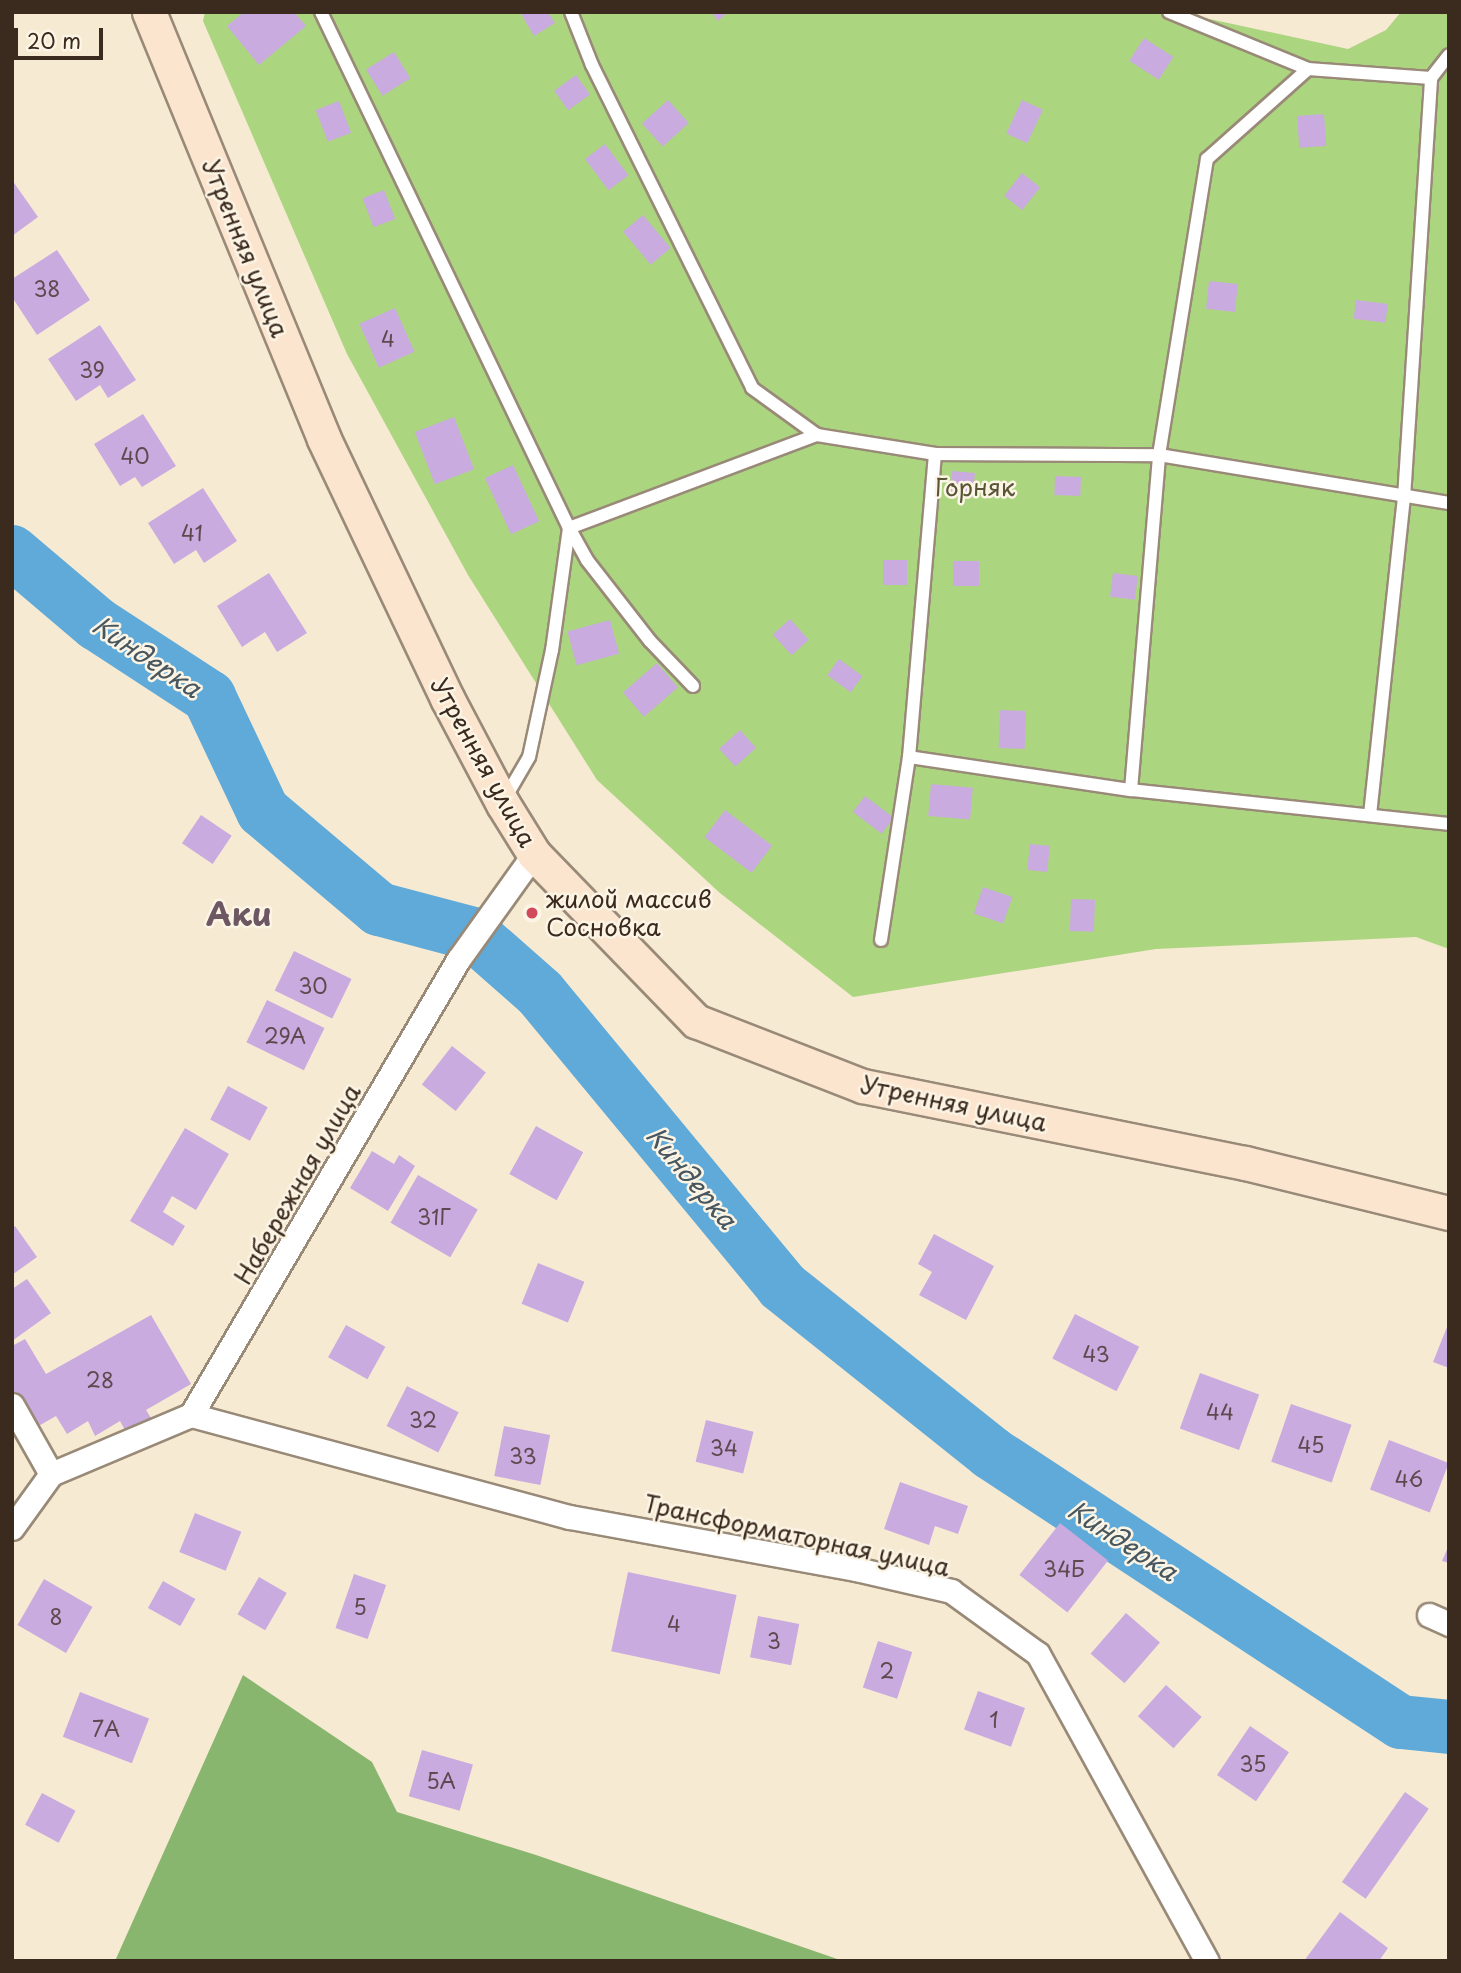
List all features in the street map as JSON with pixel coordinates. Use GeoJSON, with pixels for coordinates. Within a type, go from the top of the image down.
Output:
{"type":"FeatureCollection","features":[{"type":"Feature","properties":{"kind":"street","name":"Утренняя улица"},"geometry":{"type":"LineString","coordinates":[[149,12],[324,439],[447,698],[502,804],[534,854],[696,1021],[863,1086],[1245,1163],[1449,1213]]}},
{"type":"Feature","properties":{"kind":"street","name":"Набережная улица"},"geometry":{"type":"LineString","coordinates":[[191,1415],[458,960],[534,854]]}},
{"type":"Feature","properties":{"kind":"street"},"geometry":{"type":"LineString","coordinates":[[12,1405],[51,1474]]}},
{"type":"Feature","properties":{"kind":"street"},"geometry":{"type":"LineString","coordinates":[[12,1528],[51,1474],[191,1415]]}},
{"type":"Feature","properties":{"kind":"street","name":"Трансформаторная улица"},"geometry":{"type":"LineString","coordinates":[[191,1415],[570,1517],[856,1569],[951,1591],[1038,1654],[1207,1961]]}},
{"type":"Feature","properties":{"kind":"lane"},"geometry":{"type":"LineString","coordinates":[[321,12],[569,528],[587,560],[634,621],[693,686]]}},
{"type":"Feature","properties":{"kind":"lane"},"geometry":{"type":"LineString","coordinates":[[571,12],[592,65],[752,388],[817,435],[935,454],[1159,455],[1404,498],[1449,503]]}},
{"type":"Feature","properties":{"kind":"lane"},"geometry":{"type":"LineString","coordinates":[[1169,12],[1308,69],[1431,78]]}},
{"type":"Feature","properties":{"kind":"lane"},"geometry":{"type":"LineString","coordinates":[[1370,815],[1404,498],[1431,78],[1449,55]]}},
{"type":"Feature","properties":{"kind":"lane"},"geometry":{"type":"LineString","coordinates":[[1131,790],[1159,455],[1207,159],[1308,69]]}},
{"type":"Feature","properties":{"kind":"lane"},"geometry":{"type":"LineString","coordinates":[[569,528],[817,435]]}},
{"type":"Feature","properties":{"kind":"lane"},"geometry":{"type":"LineString","coordinates":[[881,940],[909,757],[935,454]]}},
{"type":"Feature","properties":{"kind":"lane"},"geometry":{"type":"LineString","coordinates":[[502,804],[529,757],[552,650],[569,528]]}},
{"type":"Feature","properties":{"kind":"lane"},"geometry":{"type":"LineString","coordinates":[[909,757],[1131,790],[1449,824]]}},
{"type":"Feature","properties":{"kind":"green space","name":"Горняк"},"geometry":{"type":"Polygon","coordinates":[[[205,12],[1177,12],[1348,49],[1386,30],[1401,12],[1449,12],[1449,949],[1416,937],[1156,949],[853,997],[720,893],[597,780],[468,575],[347,354],[203,21],[205,12]]]}},
{"type":"Feature","properties":{"kind":"green space"},"geometry":{"type":"Polygon","coordinates":[[[243,1675],[372,1762],[397,1812],[536,1855],[843,1961],[115,1961],[243,1675]]]}},
{"type":"Feature","properties":{"kind":"building"},"geometry":{"type":"Polygon","coordinates":[[[244,12],[294,12],[306,26],[259,65],[227,26],[244,12]]]}},
{"type":"Feature","properties":{"kind":"building"},"geometry":{"type":"Polygon","coordinates":[[[520,12],[548,12],[555,23],[534,36],[520,12]]]}},
{"type":"Feature","properties":{"kind":"building"},"geometry":{"type":"Polygon","coordinates":[[[711,12],[728,12],[718,21],[711,12]]]}},
{"type":"Feature","properties":{"kind":"building"},"geometry":{"type":"Polygon","coordinates":[[[1144,38],[1173,57],[1159,80],[1129,61],[1144,38]]]}},
{"type":"Feature","properties":{"kind":"building"},"geometry":{"type":"Polygon","coordinates":[[[394,52],[410,78],[382,96],[366,69],[394,52]]]}},
{"type":"Feature","properties":{"kind":"building"},"geometry":{"type":"Polygon","coordinates":[[[576,75],[590,94],[568,110],[554,91],[576,75]]]}},
{"type":"Feature","properties":{"kind":"building"},"geometry":{"type":"Polygon","coordinates":[[[668,100],[689,123],[663,146],[642,123],[668,100]]]}},
{"type":"Feature","properties":{"kind":"building"},"geometry":{"type":"Polygon","coordinates":[[[1022,100],[1043,110],[1027,143],[1006,134],[1022,100]]]}},
{"type":"Feature","properties":{"kind":"building"},"geometry":{"type":"Polygon","coordinates":[[[339,101],[351,133],[328,142],[316,110],[339,101]]]}},
{"type":"Feature","properties":{"kind":"building"},"geometry":{"type":"Polygon","coordinates":[[[1324,114],[1326,146],[1299,148],[1297,116],[1324,114]]]}},
{"type":"Feature","properties":{"kind":"building"},"geometry":{"type":"Polygon","coordinates":[[[605,144],[628,175],[609,190],[585,159],[605,144]]]}},
{"type":"Feature","properties":{"kind":"building"},"geometry":{"type":"Polygon","coordinates":[[[1022,173],[1040,187],[1022,210],[1004,196],[1022,173]]]}},
{"type":"Feature","properties":{"kind":"building"},"geometry":{"type":"Polygon","coordinates":[[[12,180],[38,217],[12,236],[12,180]]]}},
{"type":"Feature","properties":{"kind":"building"},"geometry":{"type":"Polygon","coordinates":[[[384,190],[395,219],[374,227],[363,198],[384,190]]]}},
{"type":"Feature","properties":{"kind":"building"},"geometry":{"type":"Polygon","coordinates":[[[643,215],[671,248],[651,265],[623,232],[643,215]]]}},
{"type":"Feature","properties":{"kind":"building"},"geometry":{"type":"Polygon","coordinates":[[[57,250],[90,300],[37,335],[12,297],[12,279],[57,250]]]}},
{"type":"Feature","properties":{"kind":"building"},"geometry":{"type":"Polygon","coordinates":[[[1209,281],[1238,284],[1235,312],[1206,309],[1209,281]]]}},
{"type":"Feature","properties":{"kind":"building"},"geometry":{"type":"Polygon","coordinates":[[[1356,300],[1388,304],[1385,323],[1354,319],[1356,300]]]}},
{"type":"Feature","properties":{"kind":"building"},"geometry":{"type":"Polygon","coordinates":[[[395,308],[415,352],[379,368],[359,324],[395,308]]]}},
{"type":"Feature","properties":{"kind":"building"},"geometry":{"type":"Polygon","coordinates":[[[100,325],[136,380],[108,398],[100,385],[76,401],[48,359],[100,325]]]}},
{"type":"Feature","properties":{"kind":"building"},"geometry":{"type":"Polygon","coordinates":[[[143,414],[176,466],[142,487],[135,477],[120,486],[94,444],[143,414]]]}},
{"type":"Feature","properties":{"kind":"building"},"geometry":{"type":"Polygon","coordinates":[[[454,417],[474,469],[435,484],[415,432],[454,417]]]}},
{"type":"Feature","properties":{"kind":"building"},"geometry":{"type":"Polygon","coordinates":[[[513,465],[539,521],[511,534],[485,478],[513,465]]]}},
{"type":"Feature","properties":{"kind":"building"},"geometry":{"type":"Polygon","coordinates":[[[952,471],[975,473],[973,497],[950,495],[952,471]]]}},
{"type":"Feature","properties":{"kind":"building"},"geometry":{"type":"Polygon","coordinates":[[[1055,476],[1081,477],[1080,496],[1054,495],[1055,476]]]}},
{"type":"Feature","properties":{"kind":"building"},"geometry":{"type":"Polygon","coordinates":[[[203,488],[237,541],[204,563],[196,550],[174,564],[148,523],[203,488]]]}},
{"type":"Feature","properties":{"kind":"building"},"geometry":{"type":"Polygon","coordinates":[[[883,560],[907,560],[907,585],[883,585],[883,560]]]}},
{"type":"Feature","properties":{"kind":"building"},"geometry":{"type":"Polygon","coordinates":[[[953,561],[979,561],[979,586],[953,586],[953,561]]]}},
{"type":"Feature","properties":{"kind":"building"},"geometry":{"type":"Polygon","coordinates":[[[269,573],[307,633],[277,652],[265,632],[242,647],[217,606],[269,573]]]}},
{"type":"Feature","properties":{"kind":"building"},"geometry":{"type":"Polygon","coordinates":[[[1113,573],[1138,576],[1135,600],[1110,597],[1113,573]]]}},
{"type":"Feature","properties":{"kind":"building"},"geometry":{"type":"Polygon","coordinates":[[[790,619],[809,640],[792,655],[773,634],[790,619]]]}},
{"type":"Feature","properties":{"kind":"building"},"geometry":{"type":"Polygon","coordinates":[[[610,620],[619,654],[577,665],[567,631],[610,620]]]}},
{"type":"Feature","properties":{"kind":"building"},"geometry":{"type":"Polygon","coordinates":[[[839,659],[862,676],[851,692],[827,675],[839,659]]]}},
{"type":"Feature","properties":{"kind":"building"},"geometry":{"type":"Polygon","coordinates":[[[657,663],[678,687],[644,717],[623,693],[657,663]]]}},
{"type":"Feature","properties":{"kind":"building"},"geometry":{"type":"Polygon","coordinates":[[[1000,710],[1026,711],[1025,749],[999,748],[1000,710]]]}},
{"type":"Feature","properties":{"kind":"building"},"geometry":{"type":"Polygon","coordinates":[[[740,730],[756,748],[735,767],[719,749],[740,730]]]}},
{"type":"Feature","properties":{"kind":"building"},"geometry":{"type":"Polygon","coordinates":[[[931,784],[973,788],[970,820],[928,816],[931,784]]]}},
{"type":"Feature","properties":{"kind":"building"},"geometry":{"type":"Polygon","coordinates":[[[865,796],[894,818],[882,834],[853,812],[865,796]]]}},
{"type":"Feature","properties":{"kind":"building"},"geometry":{"type":"Polygon","coordinates":[[[725,810],[772,846],[752,873],[705,837],[725,810]]]}},
{"type":"Feature","properties":{"kind":"building"},"geometry":{"type":"Polygon","coordinates":[[[201,815],[232,836],[213,864],[182,843],[201,815]]]}},
{"type":"Feature","properties":{"kind":"building"},"geometry":{"type":"Polygon","coordinates":[[[1030,844],[1050,846],[1047,872],[1027,870],[1030,844]]]}},
{"type":"Feature","properties":{"kind":"building"},"geometry":{"type":"Polygon","coordinates":[[[983,887],[1012,897],[1003,924],[974,913],[983,887]]]}},
{"type":"Feature","properties":{"kind":"building"},"geometry":{"type":"Polygon","coordinates":[[[1071,899],[1095,900],[1094,932],[1070,931],[1071,899]]]}},
{"type":"Feature","properties":{"kind":"building"},"geometry":{"type":"Polygon","coordinates":[[[294,951],[352,979],[332,1019],[275,991],[294,951]]]}},
{"type":"Feature","properties":{"kind":"building"},"geometry":{"type":"Polygon","coordinates":[[[267,1000],[325,1028],[304,1070],[246,1042],[267,1000]]]}},
{"type":"Feature","properties":{"kind":"building"},"geometry":{"type":"Polygon","coordinates":[[[452,1046],[486,1072],[456,1111],[422,1085],[452,1046]]]}},
{"type":"Feature","properties":{"kind":"building"},"geometry":{"type":"Polygon","coordinates":[[[228,1086],[268,1107],[250,1141],[210,1120],[228,1086]]]}},
{"type":"Feature","properties":{"kind":"building"},"geometry":{"type":"Polygon","coordinates":[[[536,1126],[583,1152],[557,1200],[509,1174],[536,1126]]]}},
{"type":"Feature","properties":{"kind":"building"},"geometry":{"type":"Polygon","coordinates":[[[185,1128],[229,1154],[196,1210],[172,1196],[163,1212],[185,1226],[173,1246],[130,1221],[185,1128]]]}},
{"type":"Feature","properties":{"kind":"building"},"geometry":{"type":"Polygon","coordinates":[[[372,1151],[394,1164],[399,1155],[415,1166],[388,1211],[350,1188],[372,1151]]]}},
{"type":"Feature","properties":{"kind":"building"},"geometry":{"type":"Polygon","coordinates":[[[418,1175],[478,1210],[450,1257],[390,1223],[418,1175]]]}},
{"type":"Feature","properties":{"kind":"building"},"geometry":{"type":"Polygon","coordinates":[[[15,1226],[37,1257],[12,1275],[12,1228],[15,1226]]]}},
{"type":"Feature","properties":{"kind":"building"},"geometry":{"type":"Polygon","coordinates":[[[934,1234],[994,1266],[966,1320],[919,1295],[932,1272],[918,1264],[934,1234]]]}},
{"type":"Feature","properties":{"kind":"building"},"geometry":{"type":"Polygon","coordinates":[[[538,1263],[584,1282],[568,1323],[522,1304],[538,1263]]]}},
{"type":"Feature","properties":{"kind":"building"},"geometry":{"type":"Polygon","coordinates":[[[27,1279],[51,1313],[12,1341],[12,1289],[27,1279]]]}},
{"type":"Feature","properties":{"kind":"building"},"geometry":{"type":"Polygon","coordinates":[[[1075,1314],[1139,1347],[1116,1391],[1052,1359],[1075,1314]]]}},
{"type":"Feature","properties":{"kind":"building"},"geometry":{"type":"Polygon","coordinates":[[[151,1315],[191,1384],[146,1410],[151,1418],[126,1432],[120,1421],[95,1436],[88,1421],[67,1434],[56,1416],[35,1428],[12,1388],[12,1346],[25,1339],[46,1374],[151,1315]]]}},
{"type":"Feature","properties":{"kind":"building"},"geometry":{"type":"Polygon","coordinates":[[[1449,1322],[1449,1368],[1433,1362],[1449,1322]]]}},
{"type":"Feature","properties":{"kind":"building"},"geometry":{"type":"Polygon","coordinates":[[[346,1325],[385,1347],[367,1379],[328,1357],[346,1325]]]}},
{"type":"Feature","properties":{"kind":"building"},"geometry":{"type":"Polygon","coordinates":[[[1200,1373],[1259,1395],[1239,1450],[1180,1428],[1200,1373]]]}},
{"type":"Feature","properties":{"kind":"building"},"geometry":{"type":"Polygon","coordinates":[[[407,1386],[459,1412],[438,1452],[387,1426],[407,1386]]]}},
{"type":"Feature","properties":{"kind":"building"},"geometry":{"type":"Polygon","coordinates":[[[1291,1404],[1352,1425],[1332,1483],[1271,1462],[1291,1404]]]}},
{"type":"Feature","properties":{"kind":"building"},"geometry":{"type":"Polygon","coordinates":[[[706,1420],[754,1432],[743,1474],[696,1462],[706,1420]]]}},
{"type":"Feature","properties":{"kind":"building"},"geometry":{"type":"Polygon","coordinates":[[[504,1426],[550,1435],[540,1485],[494,1476],[504,1426]]]}},
{"type":"Feature","properties":{"kind":"building"},"geometry":{"type":"Polygon","coordinates":[[[1389,1440],[1449,1463],[1430,1512],[1370,1489],[1389,1440]]]}},
{"type":"Feature","properties":{"kind":"building"},"geometry":{"type":"Polygon","coordinates":[[[900,1482],[968,1506],[958,1534],[935,1526],[929,1545],[884,1529],[900,1482]]]}},
{"type":"Feature","properties":{"kind":"building"},"geometry":{"type":"Polygon","coordinates":[[[195,1513],[241,1532],[226,1571],[179,1552],[195,1513]]]}},
{"type":"Feature","properties":{"kind":"building"},"geometry":{"type":"Polygon","coordinates":[[[1060,1523],[1108,1561],[1067,1613],[1019,1575],[1060,1523]]]}},
{"type":"Feature","properties":{"kind":"building"},"geometry":{"type":"Polygon","coordinates":[[[1449,1545],[1449,1563],[1442,1561],[1449,1545]]]}},
{"type":"Feature","properties":{"kind":"building"},"geometry":{"type":"Polygon","coordinates":[[[628,1572],[737,1595],[720,1674],[611,1651],[628,1572]]]}},
{"type":"Feature","properties":{"kind":"building"},"geometry":{"type":"Polygon","coordinates":[[[354,1574],[386,1585],[368,1639],[335,1628],[354,1574]]]}},
{"type":"Feature","properties":{"kind":"building"},"geometry":{"type":"Polygon","coordinates":[[[259,1577],[287,1593],[265,1630],[238,1614],[259,1577]]]}},
{"type":"Feature","properties":{"kind":"building"},"geometry":{"type":"Polygon","coordinates":[[[44,1579],[92,1607],[66,1653],[18,1625],[44,1579]]]}},
{"type":"Feature","properties":{"kind":"building"},"geometry":{"type":"Polygon","coordinates":[[[163,1581],[195,1599],[180,1626],[148,1608],[163,1581]]]}},
{"type":"Feature","properties":{"kind":"building"},"geometry":{"type":"Polygon","coordinates":[[[1126,1613],[1160,1643],[1125,1683],[1091,1654],[1126,1613]]]}},
{"type":"Feature","properties":{"kind":"building"},"geometry":{"type":"Polygon","coordinates":[[[758,1616],[799,1624],[791,1665],[750,1657],[758,1616]]]}},
{"type":"Feature","properties":{"kind":"building"},"geometry":{"type":"Polygon","coordinates":[[[878,1641],[912,1652],[897,1699],[863,1688],[878,1641]]]}},
{"type":"Feature","properties":{"kind":"building"},"geometry":{"type":"Polygon","coordinates":[[[1166,1685],[1202,1717],[1174,1748],[1138,1716],[1166,1685]]]}},
{"type":"Feature","properties":{"kind":"building"},"geometry":{"type":"Polygon","coordinates":[[[978,1691],[1025,1708],[1011,1747],[964,1730],[978,1691]]]}},
{"type":"Feature","properties":{"kind":"building"},"geometry":{"type":"Polygon","coordinates":[[[80,1692],[149,1719],[132,1763],[63,1737],[80,1692]]]}},
{"type":"Feature","properties":{"kind":"building"},"geometry":{"type":"Polygon","coordinates":[[[1250,1726],[1289,1752],[1256,1801],[1217,1775],[1250,1726]]]}},
{"type":"Feature","properties":{"kind":"building"},"geometry":{"type":"Polygon","coordinates":[[[422,1750],[473,1765],[460,1811],[409,1796],[422,1750]]]}},
{"type":"Feature","properties":{"kind":"building"},"geometry":{"type":"Polygon","coordinates":[[[1405,1792],[1429,1809],[1366,1899],[1342,1882],[1405,1792]]]}},
{"type":"Feature","properties":{"kind":"building"},"geometry":{"type":"Polygon","coordinates":[[[42,1793],[76,1811],[59,1843],[25,1825],[42,1793]]]}},
{"type":"Feature","properties":{"kind":"building"},"geometry":{"type":"Polygon","coordinates":[[[1340,1912],[1388,1948],[1379,1961],[1304,1961],[1340,1912]]]}},
{"type":"Feature","properties":{"kind":"waterway","name":"Киндерка"},"geometry":{"type":"LineString","coordinates":[[12,552],[97,624],[209,697],[263,811],[379,909],[473,934],[540,993],[782,1286],[991,1453],[1401,1722],[1449,1727]]}},
{"type":"Feature","properties":{"kind":"place","name":"жилой массив Сосновка"},"geometry":{"type":"Point","coordinates":[532,913]}},
{"type":"Feature","properties":{"kind":"district","name":"Аки"},"geometry":{"type":"Point","coordinates":[239,913]}}]}
